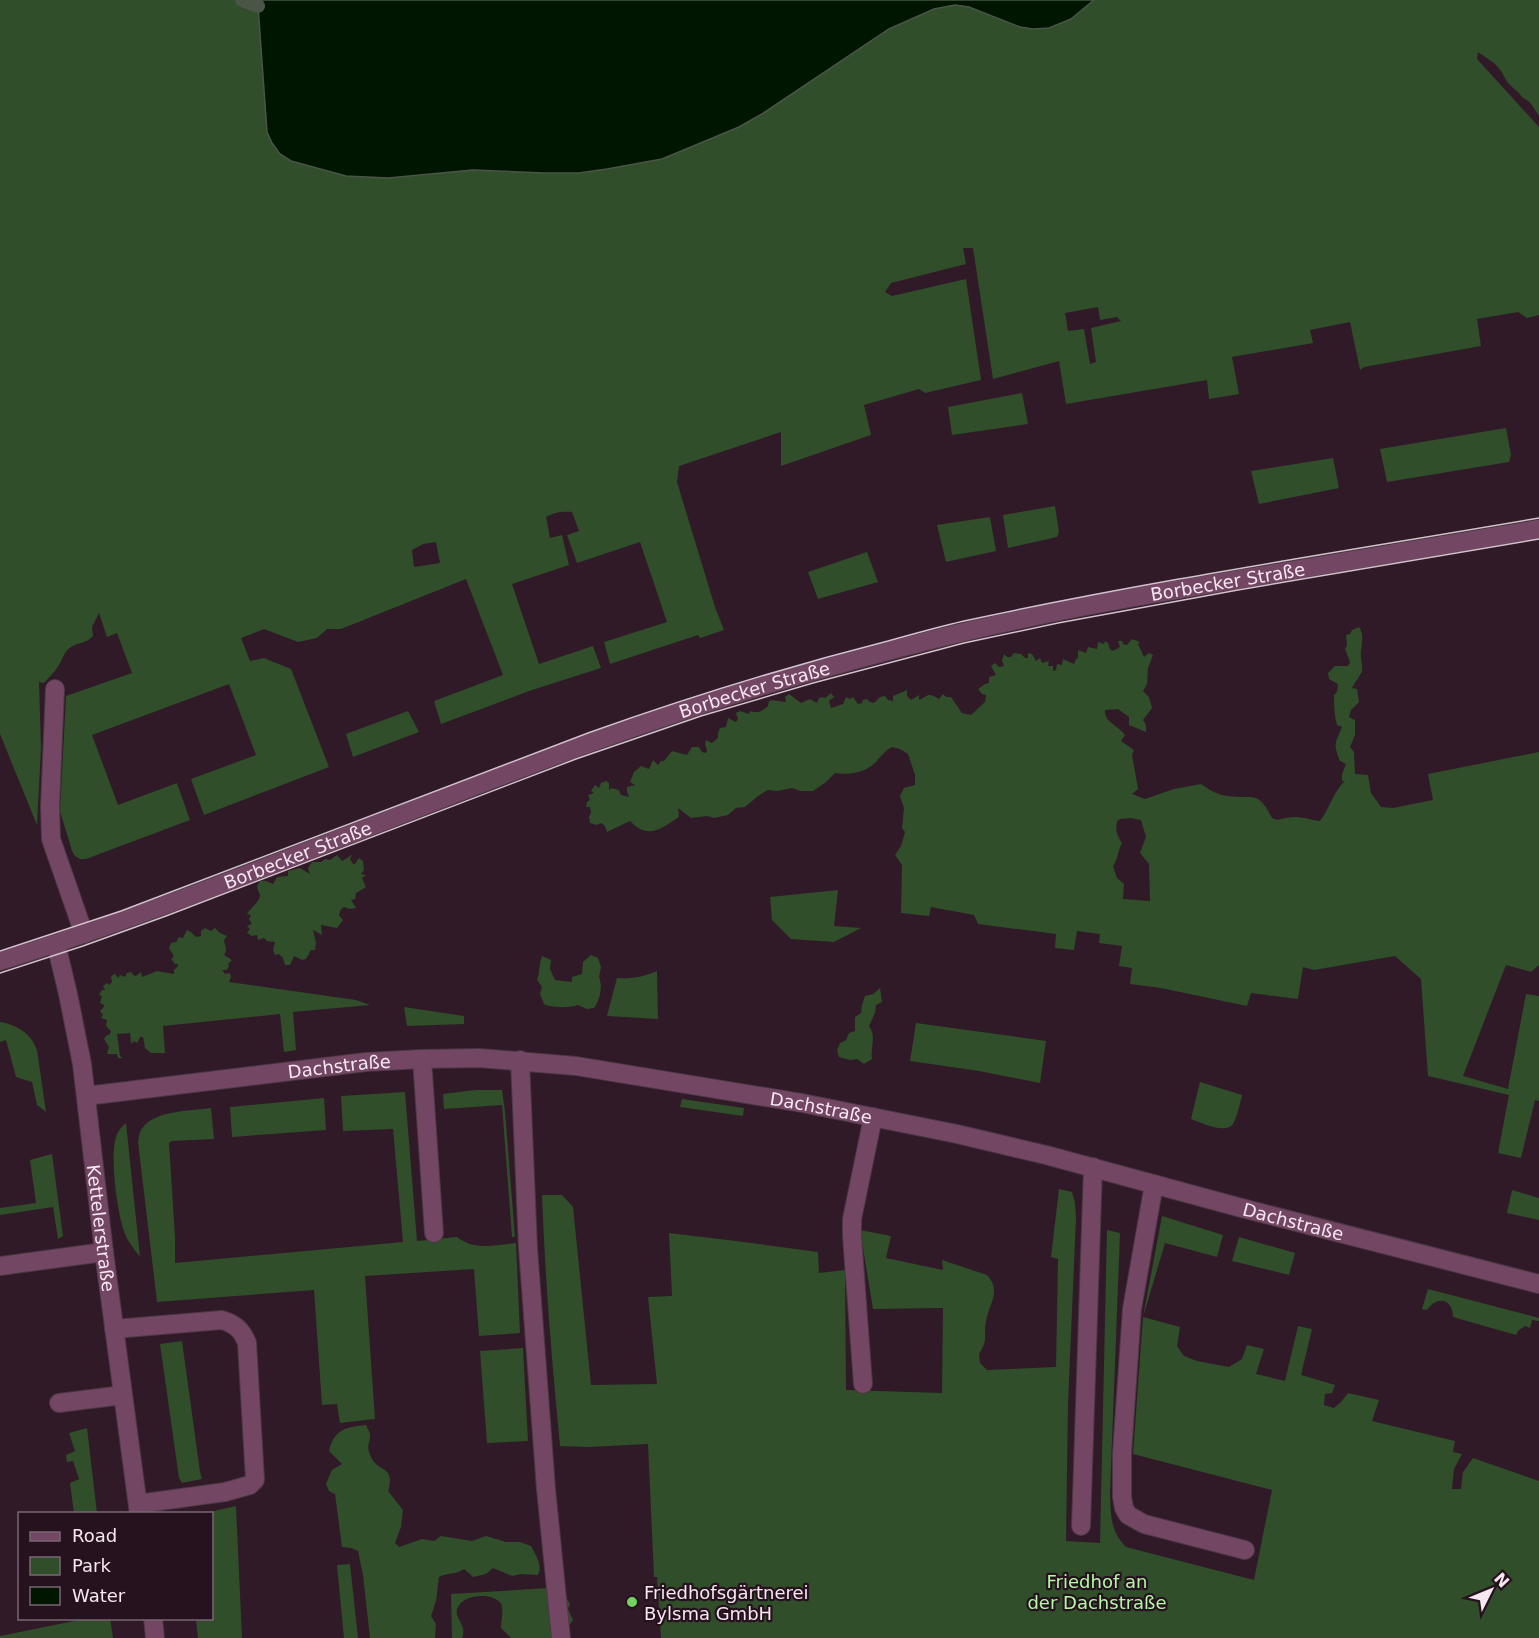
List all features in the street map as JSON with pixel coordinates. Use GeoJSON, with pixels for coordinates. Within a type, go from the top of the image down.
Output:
{"type":"FeatureCollection","features":[{"type":"Feature","properties":{"kind":"street","name":"Borbecker Straße"},"geometry":{"type":"LineString","coordinates":[[0,961],[56,944],[209,889],[558,754],[785,680],[999,624],[1165,592],[1539,528]]}},
{"type":"Feature","properties":{"kind":"street"},"geometry":{"type":"LineString","coordinates":[[55,689],[50,807],[51,839],[84,934]]}},
{"type":"Feature","properties":{"kind":"street","name":"Kettelerstraße"},"geometry":{"type":"LineString","coordinates":[[56,944],[82,1064],[138,1509]]}},
{"type":"Feature","properties":{"kind":"street","name":"Dachstraße"},"geometry":{"type":"LineString","coordinates":[[86,1096],[332,1065],[422,1059],[479,1058],[576,1066],[873,1117],[957,1134],[1094,1167],[1238,1207],[1539,1284]]}},
{"type":"Feature","properties":{"kind":"street"},"geometry":{"type":"LineString","coordinates":[[422,1059],[435,1233]]}},
{"type":"Feature","properties":{"kind":"street"},"geometry":{"type":"LineString","coordinates":[[520,1060],[529,1259],[546,1489],[561,1638]]}},
{"type":"Feature","properties":{"kind":"street"},"geometry":{"type":"LineString","coordinates":[[863,1384],[852,1219],[873,1117]]}},
{"type":"Feature","properties":{"kind":"street"},"geometry":{"type":"LineString","coordinates":[[1081,1526],[1094,1167]]}},
{"type":"Feature","properties":{"kind":"street"},"geometry":{"type":"LineString","coordinates":[[1154,1184],[1131,1309],[1122,1453],[1124,1508],[1128,1515],[1144,1524],[1245,1550]]}},
{"type":"Feature","properties":{"kind":"street"},"geometry":{"type":"LineString","coordinates":[[0,1266],[104,1252]]}},
{"type":"Feature","properties":{"kind":"street"},"geometry":{"type":"LineString","coordinates":[[114,1329],[222,1320],[232,1323],[239,1329],[247,1343],[255,1480],[245,1487],[138,1509]]}},
{"type":"Feature","properties":{"kind":"street"},"geometry":{"type":"LineString","coordinates":[[59,1404],[123,1395]]}},
{"type":"Feature","properties":{"kind":"street"},"geometry":{"type":"LineString","coordinates":[[153,1620],[155,1638]]}},
{"type":"Feature","properties":{"kind":"green space"},"geometry":{"type":"Polygon","coordinates":[[[0,0],[1539,0],[1539,116],[1531,103],[1508,82],[1496,65],[1478,52],[1477,59],[1539,127],[1539,315],[1527,318],[1518,312],[1477,319],[1481,346],[1364,367],[1360,370],[1350,322],[1310,330],[1313,343],[1232,357],[1239,394],[1209,399],[1207,380],[1066,404],[1059,361],[993,379],[973,248],[963,248],[966,264],[891,283],[885,292],[892,296],[966,279],[981,380],[925,393],[919,389],[864,405],[871,435],[781,466],[781,432],[679,466],[677,482],[724,630],[700,638],[698,635],[610,664],[604,642],[667,622],[640,542],[577,563],[567,535],[579,531],[572,512],[558,512],[546,517],[550,538],[562,535],[569,565],[512,584],[539,664],[593,646],[601,668],[529,691],[441,724],[434,701],[503,675],[466,579],[341,629],[327,629],[317,638],[298,642],[264,629],[241,638],[250,661],[264,658],[291,669],[329,767],[204,815],[191,779],[256,755],[229,684],[92,735],[118,805],[177,783],[190,820],[86,859],[80,859],[72,851],[60,811],[66,696],[132,673],[117,633],[107,637],[99,613],[92,627],[93,636],[68,649],[52,674],[44,683],[39,682],[41,748],[37,825],[0,734],[0,0]],[[1098,307],[1065,313],[1068,331],[1084,329],[1090,364],[1096,362],[1091,328],[1121,321],[1117,317],[1100,320],[1098,307]],[[436,542],[423,544],[412,550],[414,567],[440,563],[436,542]]]}},
{"type":"Feature","properties":{"kind":"green space"},"geometry":{"type":"Polygon","coordinates":[[[1022,393],[1028,424],[952,435],[948,407],[1022,393]]]}},
{"type":"Feature","properties":{"kind":"green space"},"geometry":{"type":"Polygon","coordinates":[[[1506,428],[1511,455],[1509,462],[1387,482],[1380,449],[1506,428]]]}},
{"type":"Feature","properties":{"kind":"green space"},"geometry":{"type":"Polygon","coordinates":[[[1333,458],[1339,488],[1259,504],[1251,471],[1333,458]]]}},
{"type":"Feature","properties":{"kind":"green space"},"geometry":{"type":"Polygon","coordinates":[[[1055,506],[1059,532],[1057,537],[1008,548],[1003,515],[1055,506]]]}},
{"type":"Feature","properties":{"kind":"green space"},"geometry":{"type":"Polygon","coordinates":[[[990,517],[996,551],[946,562],[937,525],[990,517]]]}},
{"type":"Feature","properties":{"kind":"green space"},"geometry":{"type":"Polygon","coordinates":[[[867,552],[878,582],[818,599],[808,572],[867,552]]]}},
{"type":"Feature","properties":{"kind":"green space"},"geometry":{"type":"Polygon","coordinates":[[[1359,627],[1362,633],[1362,668],[1352,688],[1357,689],[1359,702],[1351,710],[1349,717],[1355,720],[1355,735],[1350,747],[1354,752],[1355,774],[1368,775],[1371,793],[1381,807],[1393,808],[1433,800],[1428,774],[1539,752],[1539,965],[1531,972],[1506,965],[1463,1076],[1508,1089],[1526,994],[1539,996],[1539,1101],[1535,1100],[1521,1158],[1498,1153],[1509,1095],[1428,1076],[1421,979],[1395,956],[1314,970],[1303,967],[1298,999],[1251,993],[1247,1006],[1130,984],[1132,968],[1119,966],[1122,946],[1099,943],[1100,934],[1077,931],[1074,950],[1055,948],[1056,934],[978,924],[974,915],[931,907],[929,916],[901,913],[902,865],[895,855],[901,846],[905,832],[902,828],[904,808],[900,796],[904,788],[915,785],[915,775],[908,754],[900,749],[892,747],[863,771],[835,773],[813,791],[792,788],[768,790],[745,807],[736,808],[728,815],[714,818],[707,816],[691,818],[678,808],[679,817],[654,831],[643,830],[630,821],[607,832],[601,823],[597,825],[590,823],[590,807],[586,807],[590,800],[588,795],[594,793],[591,791],[595,785],[599,788],[601,783],[606,781],[609,783],[609,790],[611,788],[619,790],[621,795],[629,797],[627,787],[635,785],[630,782],[634,772],[641,766],[649,769],[653,760],[658,765],[672,751],[687,755],[692,747],[699,747],[702,752],[706,753],[706,740],[712,743],[718,738],[720,728],[726,727],[728,718],[736,722],[738,719],[736,713],[740,711],[749,714],[750,711],[760,712],[768,706],[769,701],[786,702],[785,697],[789,694],[801,703],[810,699],[817,703],[819,698],[825,698],[831,693],[834,697],[829,701],[831,708],[843,704],[846,697],[850,699],[853,697],[858,704],[867,699],[874,703],[880,697],[885,696],[888,700],[893,701],[893,696],[907,690],[907,696],[911,700],[919,695],[919,700],[929,695],[939,699],[943,694],[951,697],[962,713],[971,715],[985,702],[986,695],[978,689],[989,683],[989,677],[996,675],[991,666],[995,663],[999,667],[1004,666],[1002,661],[1004,654],[1011,657],[1014,653],[1021,654],[1028,658],[1028,653],[1032,654],[1036,661],[1040,658],[1042,663],[1049,661],[1048,666],[1053,666],[1053,671],[1056,670],[1057,664],[1062,665],[1063,659],[1074,664],[1078,658],[1078,650],[1086,653],[1088,647],[1097,649],[1098,642],[1104,644],[1105,641],[1113,651],[1120,647],[1118,641],[1127,645],[1132,639],[1140,642],[1138,644],[1144,657],[1149,653],[1153,655],[1148,668],[1147,684],[1143,691],[1149,697],[1152,708],[1143,720],[1146,732],[1129,725],[1129,717],[1118,709],[1105,710],[1105,714],[1109,721],[1125,735],[1121,741],[1134,750],[1132,755],[1138,789],[1132,794],[1145,799],[1174,789],[1201,784],[1220,795],[1258,799],[1272,818],[1277,820],[1294,817],[1320,821],[1337,790],[1345,781],[1342,781],[1342,774],[1346,764],[1340,761],[1336,747],[1336,740],[1342,727],[1337,725],[1334,710],[1334,695],[1338,684],[1329,679],[1328,673],[1335,666],[1348,666],[1350,662],[1345,649],[1346,635],[1359,627]],[[1131,818],[1117,821],[1117,833],[1122,843],[1113,866],[1117,878],[1124,884],[1123,899],[1150,901],[1149,864],[1140,853],[1146,837],[1141,820],[1131,818]]]}},
{"type":"Feature","properties":{"kind":"green space"},"geometry":{"type":"Polygon","coordinates":[[[408,711],[419,732],[353,757],[346,734],[408,711]]]}},
{"type":"Feature","properties":{"kind":"green space"},"geometry":{"type":"Polygon","coordinates":[[[337,855],[342,861],[352,855],[350,859],[353,864],[359,858],[363,861],[364,870],[361,874],[366,875],[362,878],[366,887],[356,893],[355,899],[351,900],[356,908],[341,909],[339,915],[343,920],[337,928],[321,925],[322,935],[313,930],[315,950],[311,950],[306,959],[302,960],[294,956],[290,965],[285,965],[279,954],[275,955],[273,950],[275,942],[264,938],[258,940],[257,935],[252,936],[247,933],[250,929],[247,926],[252,924],[249,919],[251,915],[247,914],[260,898],[257,886],[260,881],[273,884],[277,877],[288,876],[288,871],[300,868],[310,874],[308,868],[312,862],[330,860],[337,855]]]}},
{"type":"Feature","properties":{"kind":"green space"},"geometry":{"type":"Polygon","coordinates":[[[838,890],[834,926],[861,928],[834,942],[791,939],[772,920],[770,897],[838,890]]]}},
{"type":"Feature","properties":{"kind":"green space"},"geometry":{"type":"Polygon","coordinates":[[[205,928],[211,931],[215,928],[227,936],[224,940],[226,949],[224,955],[232,960],[227,970],[222,970],[225,974],[230,973],[229,982],[356,1000],[370,1005],[293,1012],[296,1050],[284,1052],[280,1014],[163,1026],[165,1053],[151,1053],[145,1048],[143,1037],[140,1037],[137,1043],[134,1041],[131,1044],[130,1033],[117,1034],[120,1056],[123,1058],[118,1058],[117,1054],[107,1054],[109,1047],[104,1039],[111,1031],[106,1026],[107,1020],[101,1018],[103,1015],[100,1011],[104,1005],[100,1003],[102,996],[99,995],[102,990],[105,990],[103,986],[112,982],[111,976],[115,974],[118,978],[120,975],[125,977],[131,972],[136,976],[141,972],[142,977],[157,971],[174,974],[178,964],[171,959],[174,956],[169,948],[171,943],[176,942],[179,937],[183,938],[187,930],[196,937],[201,936],[201,931],[205,928]]]}},
{"type":"Feature","properties":{"kind":"green space"},"geometry":{"type":"Polygon","coordinates":[[[591,955],[598,958],[601,967],[600,993],[594,1008],[587,1009],[578,1005],[556,1007],[544,1004],[540,994],[542,987],[537,980],[542,956],[551,960],[550,969],[555,980],[572,982],[572,977],[582,974],[583,962],[591,955]]]}},
{"type":"Feature","properties":{"kind":"green space"},"geometry":{"type":"Polygon","coordinates":[[[657,971],[658,1019],[607,1016],[617,978],[637,977],[657,971]]]}},
{"type":"Feature","properties":{"kind":"green space"},"geometry":{"type":"Polygon","coordinates":[[[880,988],[882,1002],[876,1005],[869,1026],[873,1038],[872,1059],[864,1064],[857,1059],[839,1057],[837,1050],[849,1033],[855,1031],[855,1017],[861,1013],[865,996],[873,994],[880,988]]]}},
{"type":"Feature","properties":{"kind":"green space"},"geometry":{"type":"Polygon","coordinates":[[[404,1007],[464,1016],[464,1024],[407,1026],[404,1007]]]}},
{"type":"Feature","properties":{"kind":"green space"},"geometry":{"type":"Polygon","coordinates":[[[0,1022],[23,1031],[34,1044],[37,1050],[46,1112],[37,1105],[32,1082],[16,1077],[6,1040],[0,1042],[0,1022]]]}},
{"type":"Feature","properties":{"kind":"green space"},"geometry":{"type":"Polygon","coordinates":[[[916,1023],[1046,1041],[1040,1083],[910,1061],[916,1023]]]}},
{"type":"Feature","properties":{"kind":"green space"},"geometry":{"type":"Polygon","coordinates":[[[1200,1082],[1242,1095],[1237,1116],[1231,1126],[1214,1127],[1191,1119],[1200,1082]]]}},
{"type":"Feature","properties":{"kind":"green space"},"geometry":{"type":"Polygon","coordinates":[[[475,1090],[502,1090],[515,1237],[512,1237],[502,1105],[444,1109],[443,1094],[475,1090]]]}},
{"type":"Feature","properties":{"kind":"green space"},"geometry":{"type":"Polygon","coordinates":[[[405,1092],[417,1241],[457,1237],[478,1246],[516,1243],[520,1333],[479,1336],[474,1269],[365,1276],[375,1419],[340,1423],[337,1404],[322,1405],[314,1290],[157,1302],[138,1142],[139,1134],[152,1119],[171,1113],[211,1108],[214,1139],[169,1143],[175,1263],[403,1242],[393,1129],[343,1131],[341,1096],[405,1092]]]}},
{"type":"Feature","properties":{"kind":"green space"},"geometry":{"type":"Polygon","coordinates":[[[324,1098],[326,1130],[232,1137],[230,1107],[324,1098]]]}},
{"type":"Feature","properties":{"kind":"green space"},"geometry":{"type":"Polygon","coordinates":[[[682,1099],[744,1108],[743,1116],[680,1107],[682,1099]]]}},
{"type":"Feature","properties":{"kind":"green space"},"geometry":{"type":"Polygon","coordinates":[[[126,1123],[140,1257],[124,1232],[115,1181],[115,1143],[118,1133],[126,1123]]]}},
{"type":"Feature","properties":{"kind":"green space"},"geometry":{"type":"Polygon","coordinates":[[[52,1154],[63,1236],[58,1239],[53,1207],[0,1215],[0,1208],[36,1203],[30,1160],[52,1154]]]}},
{"type":"Feature","properties":{"kind":"green space","name":"Friedhof an der Dachstraße"},"geometry":{"type":"Polygon","coordinates":[[[1059,1189],[1072,1192],[1076,1218],[1068,1404],[1066,1541],[1100,1543],[1107,1230],[1120,1233],[1110,1494],[1114,1529],[1126,1547],[1254,1580],[1272,1490],[1133,1454],[1143,1317],[1180,1327],[1177,1346],[1184,1356],[1197,1361],[1229,1367],[1242,1359],[1247,1345],[1264,1349],[1256,1374],[1285,1381],[1298,1326],[1312,1329],[1301,1375],[1335,1385],[1332,1393],[1325,1394],[1324,1405],[1334,1408],[1348,1393],[1379,1400],[1372,1421],[1455,1441],[1453,1452],[1462,1454],[1454,1469],[1452,1489],[1461,1489],[1463,1472],[1473,1458],[1539,1481],[1539,1638],[661,1638],[657,1577],[654,1577],[648,1444],[560,1446],[549,1321],[542,1195],[562,1195],[573,1207],[591,1385],[657,1384],[648,1297],[672,1296],[669,1233],[818,1252],[819,1273],[845,1270],[846,1390],[942,1393],[943,1308],[873,1309],[860,1230],[891,1236],[886,1258],[943,1270],[942,1260],[987,1275],[994,1287],[994,1292],[986,1321],[985,1341],[979,1354],[980,1363],[987,1370],[1056,1367],[1058,1259],[1051,1257],[1059,1189]]]}},
{"type":"Feature","properties":{"kind":"green space"},"geometry":{"type":"Polygon","coordinates":[[[1512,1190],[1539,1198],[1539,1220],[1507,1213],[1512,1190]]]}},
{"type":"Feature","properties":{"kind":"green space"},"geometry":{"type":"Polygon","coordinates":[[[1162,1216],[1223,1235],[1217,1257],[1165,1243],[1143,1317],[1162,1216]]]}},
{"type":"Feature","properties":{"kind":"green space"},"geometry":{"type":"Polygon","coordinates":[[[1239,1237],[1295,1253],[1289,1275],[1232,1261],[1239,1237]]]}},
{"type":"Feature","properties":{"kind":"green space"},"geometry":{"type":"Polygon","coordinates":[[[1428,1289],[1539,1318],[1539,1321],[1532,1320],[1530,1328],[1525,1326],[1516,1335],[1453,1317],[1450,1306],[1444,1301],[1435,1302],[1427,1310],[1422,1309],[1428,1289]]]}},
{"type":"Feature","properties":{"kind":"green space"},"geometry":{"type":"Polygon","coordinates":[[[182,1341],[202,1479],[182,1483],[179,1478],[160,1344],[182,1341]]]}},
{"type":"Feature","properties":{"kind":"green space"},"geometry":{"type":"Polygon","coordinates":[[[523,1348],[528,1441],[487,1443],[480,1351],[523,1348]]]}},
{"type":"Feature","properties":{"kind":"green space"},"geometry":{"type":"Polygon","coordinates":[[[366,1425],[370,1434],[369,1453],[374,1462],[388,1473],[390,1483],[388,1491],[403,1510],[401,1527],[395,1543],[399,1547],[422,1539],[434,1541],[441,1536],[472,1541],[486,1536],[506,1542],[520,1542],[531,1546],[537,1557],[538,1575],[512,1576],[493,1568],[486,1574],[473,1577],[464,1569],[439,1577],[436,1601],[431,1616],[436,1624],[435,1638],[370,1638],[358,1551],[342,1547],[335,1494],[329,1491],[326,1484],[332,1470],[342,1464],[329,1451],[334,1438],[346,1429],[366,1425]]]}},
{"type":"Feature","properties":{"kind":"green space"},"geometry":{"type":"Polygon","coordinates":[[[87,1428],[97,1512],[74,1512],[70,1483],[79,1479],[73,1461],[67,1462],[66,1455],[75,1451],[69,1433],[87,1428]]]}},
{"type":"Feature","properties":{"kind":"green space"},"geometry":{"type":"Polygon","coordinates":[[[236,1506],[242,1638],[198,1638],[196,1620],[213,1620],[213,1512],[209,1512],[236,1506]]]}},
{"type":"Feature","properties":{"kind":"green space"},"geometry":{"type":"Polygon","coordinates":[[[350,1564],[358,1638],[344,1638],[337,1565],[350,1564]]]}},
{"type":"Feature","properties":{"kind":"green space"},"geometry":{"type":"Polygon","coordinates":[[[549,1588],[566,1597],[570,1604],[568,1609],[573,1620],[567,1628],[569,1638],[511,1638],[501,1628],[501,1604],[492,1598],[479,1596],[466,1599],[458,1607],[457,1615],[463,1633],[462,1638],[452,1638],[451,1594],[549,1588]]]}},
{"type":"Feature","properties":{"kind":"green space"},"geometry":{"type":"Polygon","coordinates":[[[79,1620],[110,1620],[113,1638],[0,1638],[0,1636],[79,1620]]]}},
{"type":"Feature","properties":{"kind":"water"},"geometry":{"type":"Polygon","coordinates":[[[260,0],[1094,0],[1071,19],[1049,28],[1033,29],[1020,27],[969,7],[955,5],[934,9],[889,29],[739,127],[662,159],[579,173],[473,170],[388,178],[346,176],[291,161],[280,154],[272,143],[267,132],[258,6],[260,0]]]}},
{"type":"Feature","properties":{"kind":"waterway"},"geometry":{"type":"LineString","coordinates":[[242,0],[258,6]]}},
{"type":"Feature","properties":{"kind":"tram line"},"geometry":{"type":"LineString","coordinates":[[0,951],[121,911],[588,733],[699,695],[812,661],[964,621],[1035,606],[1179,579],[1539,518]]}},
{"type":"Feature","properties":{"kind":"tram line"},"geometry":{"type":"LineString","coordinates":[[0,973],[166,916],[576,759],[701,716],[813,683],[964,643],[1058,623],[1539,539]]}},
{"type":"Feature","properties":{"kind":"place","name":"Friedhofsgärtnerei Bylsma GmbH"},"geometry":{"type":"Point","coordinates":[632,1602]}}]}
